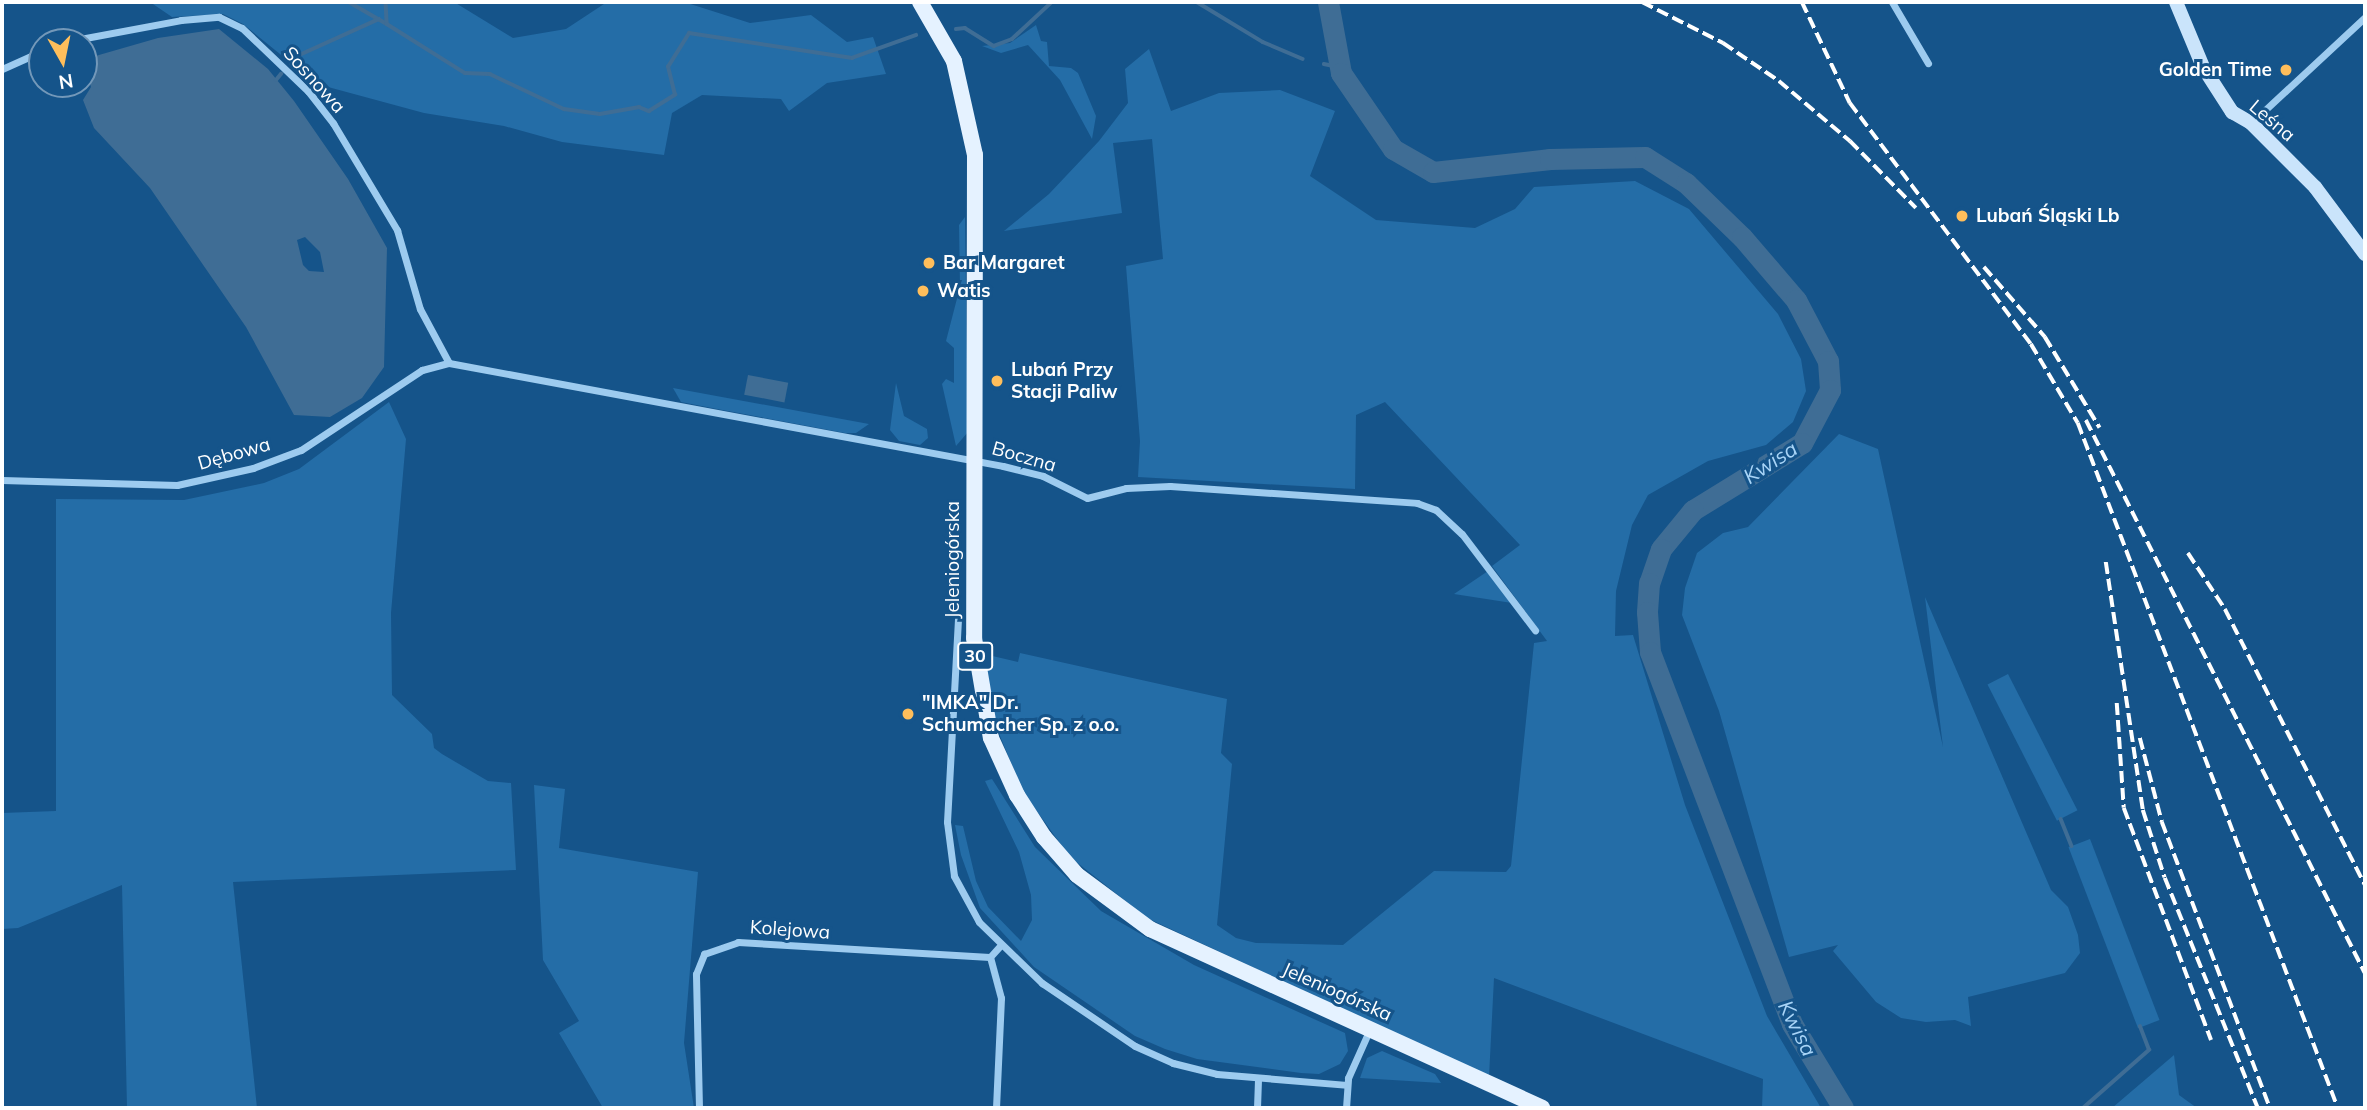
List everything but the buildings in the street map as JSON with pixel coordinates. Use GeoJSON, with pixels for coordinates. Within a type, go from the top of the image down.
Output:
{"type":"FeatureCollection","features":[{"type":"Feature","properties":{"kind":"main road","name":"Jeleniogórska"},"geometry":{"type":"LineString","coordinates":[[920,2],[954,61],[975,155],[974,638],[982,701],[1004,770],[1044,837],[1101,896],[1150,929],[1542,1108]]}},
{"type":"Feature","properties":{"kind":"main road","name":"Leśna"},"geometry":{"type":"LineString","coordinates":[[2176,2],[2212,82],[2232,112],[2251,123],[2315,187],[2365,254]]}},
{"type":"Feature","properties":{"kind":"street"},"geometry":{"type":"LineString","coordinates":[[1892,2],[1928,63]]}},
{"type":"Feature","properties":{"kind":"street","name":"Sosnowa"},"geometry":{"type":"LineString","coordinates":[[98,36],[181,20],[219,17],[242,28],[308,91],[333,123],[397,230],[420,309],[449,363]]}},
{"type":"Feature","properties":{"kind":"street"},"geometry":{"type":"LineString","coordinates":[[2251,123],[2365,17]]}},
{"type":"Feature","properties":{"kind":"street"},"geometry":{"type":"LineString","coordinates":[[2,69],[28,57]]}},
{"type":"Feature","properties":{"kind":"street","name":"Boczna"},"geometry":{"type":"LineString","coordinates":[[449,363],[974,460],[1043,476],[1087,498],[1126,488],[1170,486],[1427,506],[1462,534],[1535,630]]}},
{"type":"Feature","properties":{"kind":"street","name":"Dębowa"},"geometry":{"type":"LineString","coordinates":[[2,480],[177,485],[253,468],[301,450],[422,370],[449,363]]}},
{"type":"Feature","properties":{"kind":"street","name":"Jeleniogórska"},"geometry":{"type":"LineString","coordinates":[[958,619],[947,822],[950,859],[963,896],[1000,946],[1064,1000],[1135,1046],[1197,1070],[1258,1079],[1347,1085]]}},
{"type":"Feature","properties":{"kind":"street","name":"Kolejowa"},"geometry":{"type":"LineString","coordinates":[[698,1108],[696,974],[704,954],[738,942],[990,957]]}},
{"type":"Feature","properties":{"kind":"street"},"geometry":{"type":"LineString","coordinates":[[996,1108],[1001,998],[990,957],[1000,946]]}},
{"type":"Feature","properties":{"kind":"street"},"geometry":{"type":"LineString","coordinates":[[1346,1108],[1347,1085],[1370,1030]]}},
{"type":"Feature","properties":{"kind":"street"},"geometry":{"type":"LineString","coordinates":[[1257,1108],[1258,1079]]}},
{"type":"Feature","properties":{"kind":"shaded area"},"geometry":{"type":"Polygon","coordinates":[[[150,2],[454,2],[513,38],[566,29],[607,2],[684,2],[750,23],[811,15],[847,42],[873,37],[886,74],[827,83],[789,111],[781,99],[702,95],[672,113],[664,155],[562,142],[504,126],[424,113],[317,84],[243,24],[223,14],[172,17],[150,2]]]}},
{"type":"Feature","properties":{"kind":"shaded area"},"geometry":{"type":"Polygon","coordinates":[[[1036,25],[1041,41],[1047,42],[1049,66],[1071,68],[1078,73],[1096,116],[1092,139],[1060,80],[1028,45],[1001,53],[982,46],[1010,43],[1036,25]]]}},
{"type":"Feature","properties":{"kind":"shaded area"},"geometry":{"type":"Polygon","coordinates":[[[219,29],[268,69],[294,101],[348,179],[387,248],[384,367],[362,398],[330,417],[294,415],[246,327],[150,188],[94,128],[83,100],[98,98],[98,55],[158,38],[219,29]],[[305,237],[297,240],[303,265],[309,271],[324,272],[320,252],[305,237]]]}},
{"type":"Feature","properties":{"kind":"shaded area"},"geometry":{"type":"Polygon","coordinates":[[[1149,49],[1171,111],[1219,93],[1280,90],[1335,111],[1310,176],[1376,220],[1475,228],[1515,209],[1534,187],[1635,181],[1689,209],[1778,314],[1801,359],[1806,391],[1793,422],[1766,445],[1708,461],[1648,495],[1632,525],[1616,591],[1615,636],[1633,635],[1685,805],[1767,1016],[1821,1108],[1762,1108],[1763,1079],[1494,978],[1489,1077],[1147,918],[1070,857],[1023,792],[991,714],[984,654],[1018,662],[1020,653],[1227,699],[1221,753],[1232,764],[1217,925],[1236,938],[1256,943],[1343,945],[1434,871],[1506,872],[1511,866],[1534,643],[1547,641],[1492,566],[1520,545],[1385,402],[1356,415],[1355,489],[1138,477],[1140,441],[1126,266],[1163,259],[1152,139],[1113,143],[1122,213],[1004,231],[1049,194],[1099,141],[1128,103],[1125,69],[1149,49]]]}},
{"type":"Feature","properties":{"kind":"shaded area"},"geometry":{"type":"Polygon","coordinates":[[[965,217],[968,432],[956,446],[942,384],[946,379],[954,383],[954,348],[946,341],[960,287],[959,225],[965,217]]]}},
{"type":"Feature","properties":{"kind":"shaded area"},"geometry":{"type":"Polygon","coordinates":[[[748,375],[788,383],[784,402],[744,395],[748,375]]]}},
{"type":"Feature","properties":{"kind":"shaded area"},"geometry":{"type":"Polygon","coordinates":[[[896,383],[904,416],[927,429],[928,438],[920,445],[899,441],[890,430],[896,383]]]}},
{"type":"Feature","properties":{"kind":"shaded area"},"geometry":{"type":"Polygon","coordinates":[[[673,388],[869,424],[856,433],[845,433],[681,402],[673,388]]]}},
{"type":"Feature","properties":{"kind":"shaded area"},"geometry":{"type":"Polygon","coordinates":[[[389,402],[406,439],[391,613],[392,695],[432,734],[434,748],[442,754],[488,781],[511,783],[516,870],[233,882],[257,1108],[127,1108],[122,885],[18,928],[2,929],[2,813],[56,811],[56,499],[184,500],[264,483],[299,469],[389,402]]]}},
{"type":"Feature","properties":{"kind":"shaded area"},"geometry":{"type":"Polygon","coordinates":[[[1839,434],[1878,449],[1943,747],[1925,597],[2051,890],[2068,907],[2078,935],[2080,953],[2065,973],[1968,997],[1971,1026],[1955,1020],[1926,1022],[1901,1018],[1876,1002],[1833,951],[1838,945],[1789,957],[1719,711],[1682,615],[1685,588],[1697,553],[1723,533],[1748,527],[1839,434]]]}},
{"type":"Feature","properties":{"kind":"shaded area"},"geometry":{"type":"Polygon","coordinates":[[[1488,571],[1512,603],[1454,594],[1488,571]]]}},
{"type":"Feature","properties":{"kind":"shaded area"},"geometry":{"type":"Polygon","coordinates":[[[2008,674],[2077,810],[2057,821],[1988,684],[2008,674]]]}},
{"type":"Feature","properties":{"kind":"shaded area"},"geometry":{"type":"Polygon","coordinates":[[[992,779],[1035,847],[1101,911],[1194,965],[1345,1033],[1348,1051],[1340,1064],[1319,1074],[1301,1073],[1197,1059],[1165,1049],[1135,1036],[1034,967],[980,908],[961,855],[955,825],[963,826],[976,881],[988,907],[1021,941],[1032,920],[1031,895],[1019,852],[985,781],[992,779]]]}},
{"type":"Feature","properties":{"kind":"shaded area"},"geometry":{"type":"Polygon","coordinates":[[[534,785],[565,789],[559,848],[698,872],[684,1043],[694,1108],[603,1108],[559,1033],[579,1021],[543,960],[534,785]]]}},
{"type":"Feature","properties":{"kind":"shaded area"},"geometry":{"type":"Polygon","coordinates":[[[2090,839],[2160,1020],[2138,1028],[2069,847],[2090,839]]]}},
{"type":"Feature","properties":{"kind":"shaded area"},"geometry":{"type":"Polygon","coordinates":[[[1382,1051],[1435,1074],[1441,1083],[1360,1078],[1367,1058],[1382,1051]]]}},
{"type":"Feature","properties":{"kind":"shaded area"},"geometry":{"type":"Polygon","coordinates":[[[2174,1055],[2179,1095],[2197,1108],[2112,1108],[2174,1055]]]}},
{"type":"Feature","properties":{"kind":"waterway"},"geometry":{"type":"LineString","coordinates":[[349,2],[387,24]]}},
{"type":"Feature","properties":{"kind":"waterway"},"geometry":{"type":"LineString","coordinates":[[386,2],[387,24],[465,73],[490,74],[564,109],[600,114],[639,107],[649,111],[675,95],[668,67],[689,33],[852,58],[916,35]]}},
{"type":"Feature","properties":{"kind":"waterway"},"geometry":{"type":"LineString","coordinates":[[956,29],[965,28],[994,46],[1012,39],[1052,2]]}},
{"type":"Feature","properties":{"kind":"waterway"},"geometry":{"type":"LineString","coordinates":[[1197,2],[1263,42],[1303,59]]}},
{"type":"Feature","properties":{"kind":"waterway","name":"Kwisa"},"geometry":{"type":"LineString","coordinates":[[1328,2],[1341,73],[1393,149],[1433,172],[1550,159],[1645,157],[1686,183],[1742,237],[1796,300],[1828,361],[1830,390],[1802,443],[1693,510],[1661,549],[1649,583],[1647,612],[1650,652],[1792,1024],[1843,1108]]}},
{"type":"Feature","properties":{"kind":"waterway"},"geometry":{"type":"LineString","coordinates":[[291,64],[295,57],[379,19]]}},
{"type":"Feature","properties":{"kind":"waterway"},"geometry":{"type":"LineString","coordinates":[[1324,64],[1339,67]]}},
{"type":"Feature","properties":{"kind":"waterway"},"geometry":{"type":"LineString","coordinates":[[276,80],[281,74]]}},
{"type":"Feature","properties":{"kind":"waterway"},"geometry":{"type":"LineString","coordinates":[[2061,819],[2072,846]]}},
{"type":"Feature","properties":{"kind":"waterway"},"geometry":{"type":"LineString","coordinates":[[2083,1108],[2149,1050],[2140,1027]]}},
{"type":"Feature","properties":{"kind":"railway"},"geometry":{"type":"LineString","coordinates":[[1642,2],[1723,43],[1779,81],[1850,141],[1916,208]]}},
{"type":"Feature","properties":{"kind":"railway"},"geometry":{"type":"LineString","coordinates":[[1802,2],[1850,103],[2031,344],[2078,423],[2338,1108]]}},
{"type":"Feature","properties":{"kind":"railway"},"geometry":{"type":"LineString","coordinates":[[1984,267],[2045,337],[2100,428]]}},
{"type":"Feature","properties":{"kind":"railway"},"geometry":{"type":"LineString","coordinates":[[2086,420],[2365,973]]}},
{"type":"Feature","properties":{"kind":"railway"},"geometry":{"type":"LineString","coordinates":[[2188,553],[2225,609],[2365,885]]}},
{"type":"Feature","properties":{"kind":"railway"},"geometry":{"type":"LineString","coordinates":[[2106,562],[2143,810],[2165,878],[2258,1108]]}},
{"type":"Feature","properties":{"kind":"railway"},"geometry":{"type":"LineString","coordinates":[[2117,703],[2124,808],[2211,1040]]}},
{"type":"Feature","properties":{"kind":"railway"},"geometry":{"type":"LineString","coordinates":[[2140,738],[2162,822],[2270,1108]]}},
{"type":"Feature","properties":{"kind":"place","name":"Golden Time"},"geometry":{"type":"Point","coordinates":[2286,70]}},
{"type":"Feature","properties":{"kind":"place","name":"Lubań Śląski Lb"},"geometry":{"type":"Point","coordinates":[1962,216]}},
{"type":"Feature","properties":{"kind":"place","name":"Bar Margaret"},"geometry":{"type":"Point","coordinates":[929,263]}},
{"type":"Feature","properties":{"kind":"place","name":"Watis"},"geometry":{"type":"Point","coordinates":[923,291]}},
{"type":"Feature","properties":{"kind":"place","name":"Lubań Przy Stacji Paliw"},"geometry":{"type":"Point","coordinates":[997,381]}},
{"type":"Feature","properties":{"kind":"place","name":"\"IMKA\" Dr. Schumacher Sp. z o.o."},"geometry":{"type":"Point","coordinates":[908,714]}}]}
